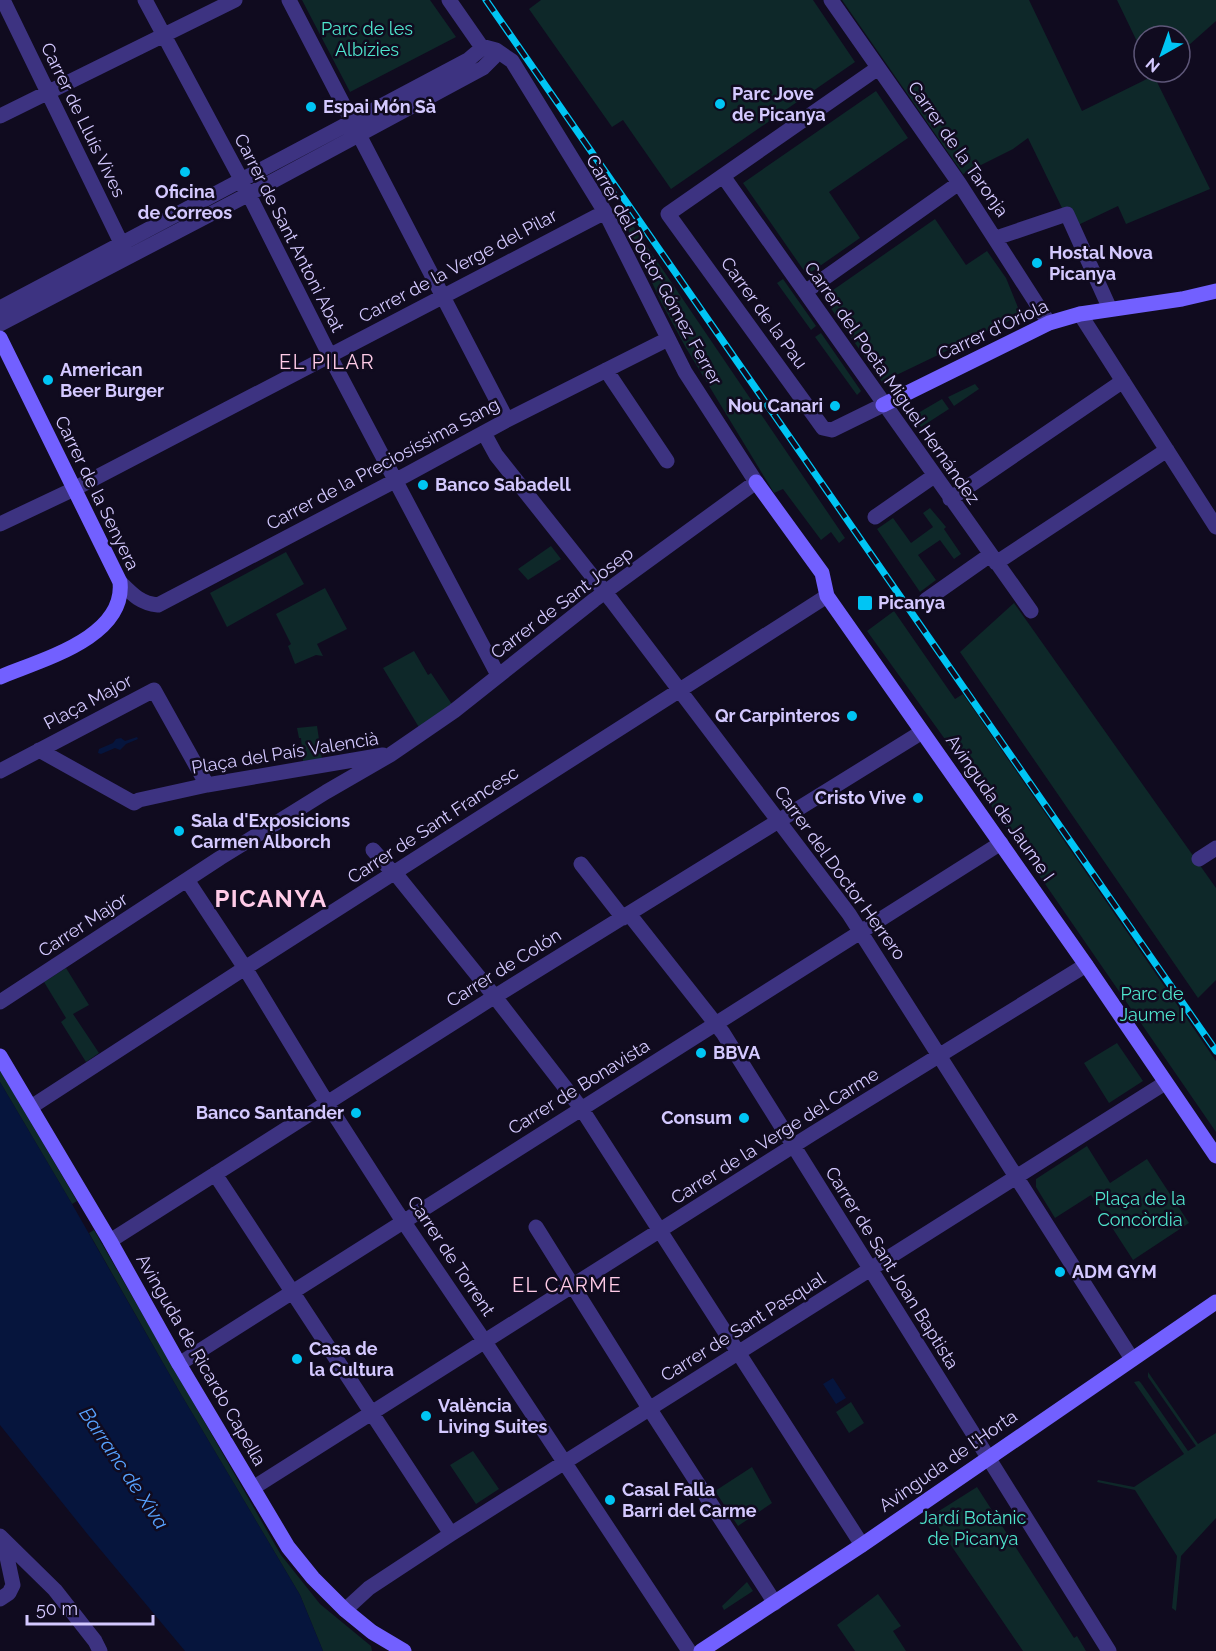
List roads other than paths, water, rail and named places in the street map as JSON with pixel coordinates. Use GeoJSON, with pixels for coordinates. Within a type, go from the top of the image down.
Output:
{"type":"FeatureCollection","features":[{"type":"Feature","properties":{"kind":"street","name":"Carrer de Lluís Vives"},"geometry":{"type":"LineString","coordinates":[[3,0],[125,251]]}},
{"type":"Feature","properties":{"kind":"street","name":"Carrer de Sant Antoni Abat"},"geometry":{"type":"LineString","coordinates":[[145,0],[245,187],[329,356],[498,675]]}},
{"type":"Feature","properties":{"kind":"street"},"geometry":{"type":"LineString","coordinates":[[0,116],[235,0]]}},
{"type":"Feature","properties":{"kind":"street"},"geometry":{"type":"LineString","coordinates":[[290,0],[507,420]]}},
{"type":"Feature","properties":{"kind":"street"},"geometry":{"type":"LineString","coordinates":[[356,129],[473,58],[481,49],[449,0]]}},
{"type":"Feature","properties":{"kind":"street","name":"Carrer de la Taronja"},"geometry":{"type":"LineString","coordinates":[[831,0],[959,183],[1049,323]]}},
{"type":"Feature","properties":{"kind":"street","name":"Carrer del Doctor Gómez Ferrer"},"geometry":{"type":"LineString","coordinates":[[481,46],[496,50],[512,61],[604,212],[685,372],[756,482]]}},
{"type":"Feature","properties":{"kind":"street"},"geometry":{"type":"LineString","coordinates":[[0,324],[125,251],[245,187],[356,129],[483,68],[493,58],[496,50]]}},
{"type":"Feature","properties":{"kind":"street"},"geometry":{"type":"LineString","coordinates":[[723,176],[878,68]]}},
{"type":"Feature","properties":{"kind":"street","name":"Carrer de la Pau"},"geometry":{"type":"LineString","coordinates":[[723,176],[668,214],[823,428],[832,430]]}},
{"type":"Feature","properties":{"kind":"street","name":"Carrer del Poeta Miguel Hernández"},"geometry":{"type":"LineString","coordinates":[[723,176],[1031,611]]}},
{"type":"Feature","properties":{"kind":"street"},"geometry":{"type":"LineString","coordinates":[[805,292],[959,183]]}},
{"type":"Feature","properties":{"kind":"street","name":"Carrer de la Verge del Pilar"},"geometry":{"type":"LineString","coordinates":[[0,524],[75,489],[604,212]]}},
{"type":"Feature","properties":{"kind":"street"},"geometry":{"type":"LineString","coordinates":[[996,238],[1067,214],[1110,309]]}},
{"type":"Feature","properties":{"kind":"street"},"geometry":{"type":"LineString","coordinates":[[0,308],[125,251]]}},
{"type":"Feature","properties":{"kind":"street","name":"Carrer d'Oriola"},"geometry":{"type":"LineString","coordinates":[[832,430],[1049,323],[1080,314],[1182,299],[1216,291]]}},
{"type":"Feature","properties":{"kind":"street"},"geometry":{"type":"LineString","coordinates":[[1080,314],[1216,527]]}},
{"type":"Feature","properties":{"kind":"street","name":"Carrer de la Senyera"},"geometry":{"type":"LineString","coordinates":[[0,338],[120,582],[120,600],[114,612],[99,630],[79,643],[0,676]]}},
{"type":"Feature","properties":{"kind":"street","name":"Carrer de la Preciosíssima Sang"},"geometry":{"type":"LineString","coordinates":[[120,582],[146,604],[158,605],[507,420],[668,339]]}},
{"type":"Feature","properties":{"kind":"street"},"geometry":{"type":"LineString","coordinates":[[606,370],[667,461]]}},
{"type":"Feature","properties":{"kind":"street"},"geometry":{"type":"LineString","coordinates":[[950,499],[1123,381]]}},
{"type":"Feature","properties":{"kind":"street","name":"Carrer del Doctor Herrero"},"geometry":{"type":"LineString","coordinates":[[484,433],[496,455],[605,593],[862,932],[1132,1359]]}},
{"type":"Feature","properties":{"kind":"street"},"geometry":{"type":"LineString","coordinates":[[926,600],[1167,450]]}},
{"type":"Feature","properties":{"kind":"street"},"geometry":{"type":"LineString","coordinates":[[875,516],[934,476]]}},
{"type":"Feature","properties":{"kind":"street","name":"Carrer de Sant Josep"},"geometry":{"type":"LineString","coordinates":[[390,755],[454,711],[605,593],[756,482]]}},
{"type":"Feature","properties":{"kind":"street","name":"Avinguda de Jaume I"},"geometry":{"type":"LineString","coordinates":[[756,482],[822,573],[827,596],[1086,964],[1216,1156]]}},
{"type":"Feature","properties":{"kind":"street","name":"Carrer de Sant Francesc"},"geometry":{"type":"LineString","coordinates":[[31,1107],[827,596]]}},
{"type":"Feature","properties":{"kind":"street","name":"Plaça Major"},"geometry":{"type":"LineString","coordinates":[[39,750],[154,690],[207,785]]}},
{"type":"Feature","properties":{"kind":"street","name":"Carrer de Colón"},"geometry":{"type":"LineString","coordinates":[[110,1240],[495,996],[922,732]]}},
{"type":"Feature","properties":{"kind":"street"},"geometry":{"type":"LineString","coordinates":[[0,771],[39,750]]}},
{"type":"Feature","properties":{"kind":"street","name":"Plaça Major"},"geometry":{"type":"LineString","coordinates":[[39,750],[134,803]]}},
{"type":"Feature","properties":{"kind":"street","name":"Plaça del País Valencià"},"geometry":{"type":"LineString","coordinates":[[134,803],[207,785],[382,754],[390,755]]}},
{"type":"Feature","properties":{"kind":"street","name":"Plaça del País Valencià"},"geometry":{"type":"LineString","coordinates":[[187,880],[326,792],[390,755]]}},
{"type":"Feature","properties":{"kind":"street","name":"Carrer de Bonavista"},"geometry":{"type":"LineString","coordinates":[[179,1364],[1001,843]]}},
{"type":"Feature","properties":{"kind":"street"},"geometry":{"type":"LineString","coordinates":[[1199,859],[1216,848]]}},
{"type":"Feature","properties":{"kind":"street"},"geometry":{"type":"LineString","coordinates":[[374,850],[495,996],[581,1108],[862,1545]]}},
{"type":"Feature","properties":{"kind":"street","name":"Carrer de Sant Joan Baptista"},"geometry":{"type":"LineString","coordinates":[[581,864],[717,1024],[1109,1651]]}},
{"type":"Feature","properties":{"kind":"street","name":"Carrer de Torrent"},"geometry":{"type":"LineString","coordinates":[[187,880],[245,968],[327,1103],[486,1342],[685,1650]]}},
{"type":"Feature","properties":{"kind":"street","name":"Carrer Major"},"geometry":{"type":"LineString","coordinates":[[0,1002],[187,880]]}},
{"type":"Feature","properties":{"kind":"street","name":"Carrer de la Verge del Carme"},"geometry":{"type":"LineString","coordinates":[[253,1488],[1086,964]]}},
{"type":"Feature","properties":{"kind":"street","name":"Avinguda de Ricardo Capella"},"geometry":{"type":"LineString","coordinates":[[0,1056],[288,1547],[313,1578],[345,1610],[372,1632],[404,1651]]}},
{"type":"Feature","properties":{"kind":"street","name":"Carrer de Sant Pasqual"},"geometry":{"type":"LineString","coordinates":[[345,1610],[369,1588],[451,1534],[1165,1083]]}},
{"type":"Feature","properties":{"kind":"street"},"geometry":{"type":"LineString","coordinates":[[215,1174],[451,1534]]}},
{"type":"Feature","properties":{"kind":"street"},"geometry":{"type":"LineString","coordinates":[[536,1227],[649,1408],[775,1602]]}},
{"type":"Feature","properties":{"kind":"street","name":"Avinguda de l'Horta"},"geometry":{"type":"LineString","coordinates":[[701,1651],[862,1545],[1216,1302]]}},
{"type":"Feature","properties":{"kind":"street"},"geometry":{"type":"LineString","coordinates":[[0,1536],[55,1590],[95,1641],[100,1651]]}},
{"type":"Feature","properties":{"kind":"street"},"geometry":{"type":"LineString","coordinates":[[0,1547],[7,1557],[14,1585],[9,1593],[0,1599]]}},
{"type":"Feature","properties":{"kind":"water"},"geometry":{"type":"Polygon","coordinates":[[[137,737],[138,739],[126,744],[120,750],[115,748],[101,754],[98,753],[99,749],[113,743],[116,739],[121,738],[125,741],[137,737]]]}},
{"type":"Feature","properties":{"kind":"water","name":"Barranc de Xiva"},"geometry":{"type":"Polygon","coordinates":[[[0,1082],[300,1595],[323,1651],[185,1651],[0,1425],[0,1082]]]}},
{"type":"Feature","properties":{"kind":"water"},"geometry":{"type":"Polygon","coordinates":[[[833,1378],[846,1398],[836,1404],[823,1384],[833,1378]]]}},
{"type":"Feature","properties":{"kind":"railway"},"geometry":{"type":"LineString","coordinates":[[486,0],[1216,1051]]}},
{"type":"Feature","properties":{"kind":"place","name":"Parc Jove de Picanya"},"geometry":{"type":"Point","coordinates":[720,104]}},
{"type":"Feature","properties":{"kind":"place","name":"Espai Món Sà"},"geometry":{"type":"Point","coordinates":[311,107]}},
{"type":"Feature","properties":{"kind":"place","name":"Oficina de Correos"},"geometry":{"type":"Point","coordinates":[185,172]}},
{"type":"Feature","properties":{"kind":"place","name":"Hostal Nova Picanya"},"geometry":{"type":"Point","coordinates":[1037,263]}},
{"type":"Feature","properties":{"kind":"place","name":"American Beer Burger"},"geometry":{"type":"Point","coordinates":[48,380]}},
{"type":"Feature","properties":{"kind":"place","name":"Nou Canari"},"geometry":{"type":"Point","coordinates":[835,406]}},
{"type":"Feature","properties":{"kind":"place","name":"Banco Sabadell"},"geometry":{"type":"Point","coordinates":[423,485]}},
{"type":"Feature","properties":{"kind":"place","name":"Picanya"},"geometry":{"type":"Point","coordinates":[865,603]}},
{"type":"Feature","properties":{"kind":"place","name":"Qr Carpinteros"},"geometry":{"type":"Point","coordinates":[852,716]}},
{"type":"Feature","properties":{"kind":"place","name":"Cristo Vive"},"geometry":{"type":"Point","coordinates":[918,798]}},
{"type":"Feature","properties":{"kind":"place","name":"Sala d'Exposicions Carmen Alborch"},"geometry":{"type":"Point","coordinates":[179,831]}},
{"type":"Feature","properties":{"kind":"place","name":"BBVA"},"geometry":{"type":"Point","coordinates":[701,1053]}},
{"type":"Feature","properties":{"kind":"place","name":"Banco Santander"},"geometry":{"type":"Point","coordinates":[356,1113]}},
{"type":"Feature","properties":{"kind":"place","name":"Consum"},"geometry":{"type":"Point","coordinates":[744,1118]}},
{"type":"Feature","properties":{"kind":"place","name":"ADM GYM"},"geometry":{"type":"Point","coordinates":[1060,1272]}},
{"type":"Feature","properties":{"kind":"place","name":"Casa de la Cultura"},"geometry":{"type":"Point","coordinates":[297,1359]}},
{"type":"Feature","properties":{"kind":"place","name":"València Living Suites"},"geometry":{"type":"Point","coordinates":[426,1416]}},
{"type":"Feature","properties":{"kind":"place","name":"Casal Falla Barri del Carme"},"geometry":{"type":"Point","coordinates":[610,1500]}},
{"type":"Feature","properties":{"kind":"district","name":"EL PILAR"},"geometry":{"type":"Point","coordinates":[327,362]}},
{"type":"Feature","properties":{"kind":"district","name":"PICANYA"},"geometry":{"type":"Point","coordinates":[271,899]}},
{"type":"Feature","properties":{"kind":"district","name":"EL CARME"},"geometry":{"type":"Point","coordinates":[567,1285]}},
{"type":"Feature","properties":{"kind":"park label","name":"Parc de les Albízies"},"geometry":{"type":"Point","coordinates":[367,39]}},
{"type":"Feature","properties":{"kind":"park label","name":"Parc de Jaume I"},"geometry":{"type":"Point","coordinates":[1152,1004]}},
{"type":"Feature","properties":{"kind":"park label","name":"Plaça de la Concòrdia"},"geometry":{"type":"Point","coordinates":[1140,1209]}},
{"type":"Feature","properties":{"kind":"park label","name":"Jardí Botànic de Picanya"},"geometry":{"type":"Point","coordinates":[973,1528]}}]}
